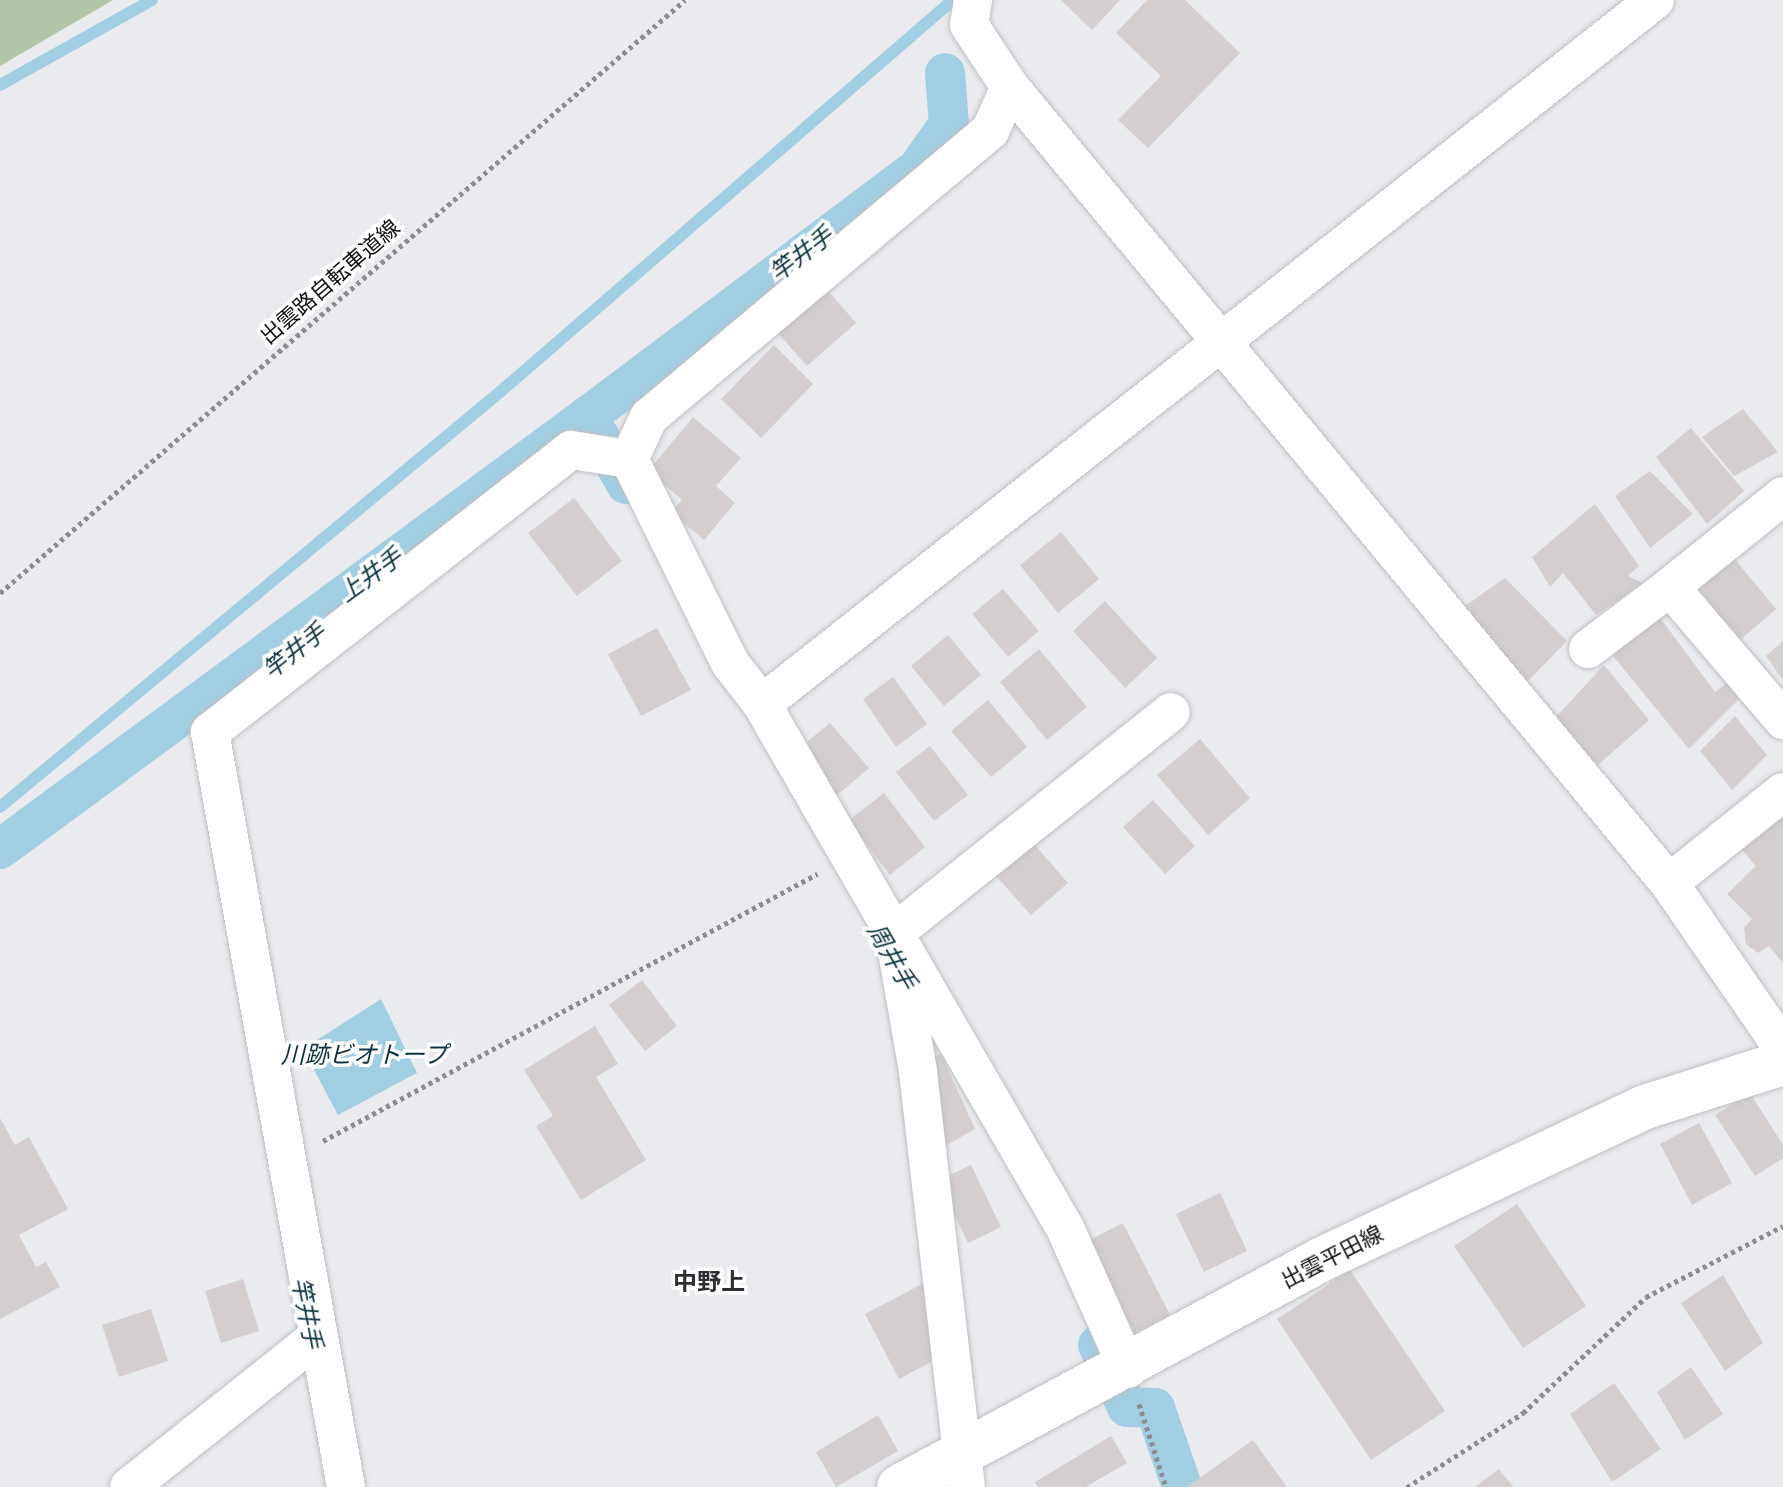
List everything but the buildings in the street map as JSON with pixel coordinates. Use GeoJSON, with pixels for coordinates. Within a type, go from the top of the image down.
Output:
{"type":"FeatureCollection","features":[{"type":"Feature","properties":{"kind":"main road","name":"出雲平田線"},"geometry":{"type":"LineString","coordinates":[[899,1487],[965,1472],[1128,1369],[1320,1260],[1645,1107],[1783,1063]]}},
{"type":"Feature","properties":{"kind":"street"},"geometry":{"type":"LineString","coordinates":[[973,0],[969,25],[1010,87],[1669,883],[1783,1048]]}},
{"type":"Feature","properties":{"kind":"street"},"geometry":{"type":"LineString","coordinates":[[762,704],[1655,0]]}},
{"type":"Feature","properties":{"kind":"street"},"geometry":{"type":"LineString","coordinates":[[1010,87],[990,131],[649,417],[629,459],[674,560],[730,663],[762,704],[1065,1228],[1128,1369]]}},
{"type":"Feature","properties":{"kind":"street"},"geometry":{"type":"LineString","coordinates":[[346,1487],[316,1338],[210,732],[571,450],[629,459]]}},
{"type":"Feature","properties":{"kind":"street"},"geometry":{"type":"LineString","coordinates":[[1588,649],[1783,496]]}},
{"type":"Feature","properties":{"kind":"street"},"geometry":{"type":"LineString","coordinates":[[1670,587],[1783,720]]}},
{"type":"Feature","properties":{"kind":"street"},"geometry":{"type":"LineString","coordinates":[[894,933],[1171,712]]}},
{"type":"Feature","properties":{"kind":"street"},"geometry":{"type":"LineString","coordinates":[[1669,883],[1783,792]]}},
{"type":"Feature","properties":{"kind":"street"},"geometry":{"type":"LineString","coordinates":[[894,933],[918,1071],[965,1472]]}},
{"type":"Feature","properties":{"kind":"street"},"geometry":{"type":"LineString","coordinates":[[129,1487],[316,1338]]}},
{"type":"Feature","properties":{"kind":"path","name":"出雲路自転車道線"},"geometry":{"type":"LineString","coordinates":[[0,593],[685,0]]}},
{"type":"Feature","properties":{"kind":"path"},"geometry":{"type":"LineString","coordinates":[[285,1161],[850,857]]}},
{"type":"Feature","properties":{"kind":"path"},"geometry":{"type":"LineString","coordinates":[[1407,1487],[1523,1413],[1646,1297],[1783,1226]]}},
{"type":"Feature","properties":{"kind":"path"},"geometry":{"type":"LineString","coordinates":[[1128,1369],[1166,1487]]}},
{"type":"Feature","properties":{"kind":"green space"},"geometry":{"type":"Polygon","coordinates":[[[0,0],[113,0],[0,66],[0,0]]]}},
{"type":"Feature","properties":{"kind":"water","name":"川跡ビオトープ"},"geometry":{"type":"Polygon","coordinates":[[[381,999],[417,1073],[338,1115],[303,1049],[381,999]]]}},
{"type":"Feature","properties":{"kind":"waterway"},"geometry":{"type":"LineString","coordinates":[[0,85],[152,0]]}},
{"type":"Feature","properties":{"kind":"waterway"},"geometry":{"type":"LineString","coordinates":[[0,807],[500,392],[953,0]]}},
{"type":"Feature","properties":{"kind":"waterway","name":"竿井手"},"geometry":{"type":"LineString","coordinates":[[574,435],[588,416],[918,168],[949,124],[945,73]]}},
{"type":"Feature","properties":{"kind":"waterway","name":"上井手"},"geometry":{"type":"LineString","coordinates":[[0,849],[588,416],[626,484]]}},
{"type":"Feature","properties":{"kind":"waterway","name":"周井手"},"geometry":{"type":"LineString","coordinates":[[1098,1345],[1127,1407],[1155,1408],[1182,1487]]}},
{"type":"Feature","properties":{"kind":"district","name":"中野上"},"geometry":{"type":"Point","coordinates":[709,1283]}}]}
